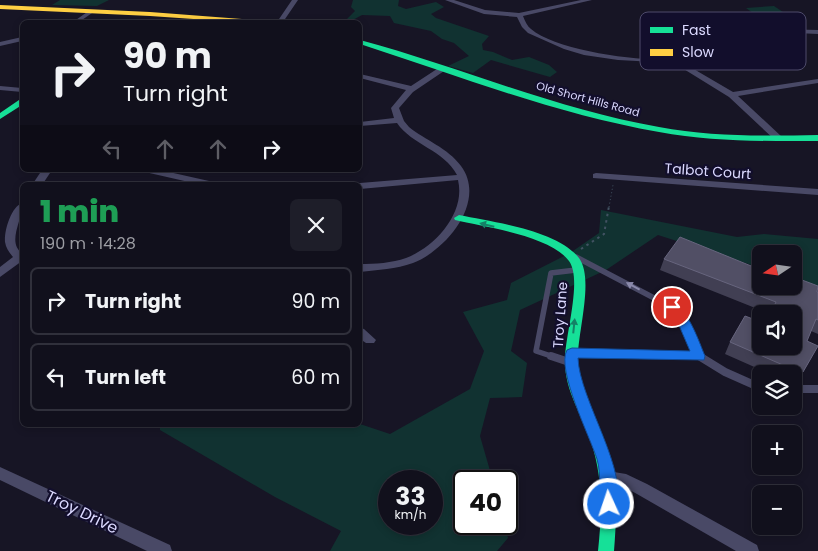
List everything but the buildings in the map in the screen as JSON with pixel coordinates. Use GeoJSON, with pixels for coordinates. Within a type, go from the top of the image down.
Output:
{"type":"FeatureCollection","features":[{"type":"Feature","properties":{"kind":"main road"},"geometry":{"type":"LineString","coordinates":[[140,20],[160,5]]}},
{"type":"Feature","properties":{"kind":"main road"},"geometry":{"type":"LineString","coordinates":[[0,7],[150,14],[229,20]]}},
{"type":"Feature","properties":{"kind":"main road","name":"Old Short Hills Road"},"geometry":{"type":"LineString","coordinates":[[362,43],[580,112],[651,128],[704,136],[779,139],[818,138]]}},
{"type":"Feature","properties":{"kind":"main road"},"geometry":{"type":"LineString","coordinates":[[0,117],[20,103]]}},
{"type":"Feature","properties":{"kind":"main road"},"geometry":{"type":"LineString","coordinates":[[458,218],[539,237],[570,254]]}},
{"type":"Feature","properties":{"kind":"main road","name":"Troy Lane"},"geometry":{"type":"LineString","coordinates":[[570,254],[575,260],[578,283],[572,357],[578,391],[599,442],[608,478],[609,504],[606,551]]}},
{"type":"Feature","properties":{"kind":"street"},"geometry":{"type":"LineString","coordinates":[[281,20],[295,0]]}},
{"type":"Feature","properties":{"kind":"street"},"geometry":{"type":"LineString","coordinates":[[448,0],[464,7],[484,12],[519,15],[589,0]]}},
{"type":"Feature","properties":{"kind":"street"},"geometry":{"type":"LineString","coordinates":[[558,0],[566,4]]}},
{"type":"Feature","properties":{"kind":"street"},"geometry":{"type":"LineString","coordinates":[[79,20],[92,11]]}},
{"type":"Feature","properties":{"kind":"street"},"geometry":{"type":"LineString","coordinates":[[519,15],[524,27],[530,32],[572,50],[597,56],[640,61]]}},
{"type":"Feature","properties":{"kind":"street"},"geometry":{"type":"LineString","coordinates":[[0,44],[20,39]]}},
{"type":"Feature","properties":{"kind":"street"},"geometry":{"type":"LineString","coordinates":[[362,268],[410,261],[426,254],[439,242],[458,218],[465,199],[465,186],[462,177],[452,160],[407,130],[400,120],[396,108],[400,99],[412,89],[444,70]]}},
{"type":"Feature","properties":{"kind":"street"},"geometry":{"type":"LineString","coordinates":[[690,70],[732,95],[779,139]]}},
{"type":"Feature","properties":{"kind":"street"},"geometry":{"type":"LineString","coordinates":[[362,76],[412,89]]}},
{"type":"Feature","properties":{"kind":"street"},"geometry":{"type":"LineString","coordinates":[[732,95],[818,81]]}},
{"type":"Feature","properties":{"kind":"street"},"geometry":{"type":"LineString","coordinates":[[0,88],[20,90]]}},
{"type":"Feature","properties":{"kind":"street"},"geometry":{"type":"LineString","coordinates":[[362,124],[400,120]]}},
{"type":"Feature","properties":{"kind":"street"},"geometry":{"type":"LineString","coordinates":[[157,172],[202,182]]}},
{"type":"Feature","properties":{"kind":"street","name":"Talbot Court"},"geometry":{"type":"LineString","coordinates":[[596,176],[818,192]]}},
{"type":"Feature","properties":{"kind":"street"},"geometry":{"type":"LineString","coordinates":[[362,186],[462,177]]}},
{"type":"Feature","properties":{"kind":"street"},"geometry":{"type":"LineString","coordinates":[[20,210],[10,230],[14,250],[20,257]]}},
{"type":"Feature","properties":{"kind":"street"},"geometry":{"type":"LineString","coordinates":[[0,273],[20,259]]}},
{"type":"Feature","properties":{"kind":"street","name":"Troy Drive"},"geometry":{"type":"LineString","coordinates":[[0,473],[164,551]]}},
{"type":"Feature","properties":{"kind":"street"},"geometry":{"type":"LineString","coordinates":[[608,478],[626,482],[642,489],[751,551]]}},
{"type":"Feature","properties":{"kind":"lane"},"geometry":{"type":"LineString","coordinates":[[570,254],[675,309],[680,314],[699,356]]}},
{"type":"Feature","properties":{"kind":"lane"},"geometry":{"type":"LineString","coordinates":[[577,270],[551,273],[536,351],[572,357],[699,356],[725,372],[752,384]]}},
{"type":"Feature","properties":{"kind":"lane"},"geometry":{"type":"LineString","coordinates":[[802,389],[818,390]]}},
{"type":"Feature","properties":{"kind":"path"},"geometry":{"type":"LineString","coordinates":[[570,254],[604,234],[614,178]]}},
{"type":"Feature","properties":{"kind":"green space"},"geometry":{"type":"Polygon","coordinates":[[[60,0],[109,0],[97,6],[52,5],[60,0]]]}},
{"type":"Feature","properties":{"kind":"green space"},"geometry":{"type":"Polygon","coordinates":[[[353,0],[399,0],[398,6],[406,9],[436,2],[444,7],[431,14],[436,18],[489,36],[482,44],[483,50],[512,60],[529,57],[549,65],[557,72],[550,77],[491,60],[473,73],[448,66],[469,56],[454,43],[442,39],[431,31],[394,23],[390,16],[362,15],[349,20],[347,19],[355,11],[351,7],[353,0]]]}},
{"type":"Feature","properties":{"kind":"green space"},"geometry":{"type":"Polygon","coordinates":[[[774,6],[783,12],[752,12],[746,8],[774,6]]]}},
{"type":"Feature","properties":{"kind":"green space"},"geometry":{"type":"Polygon","coordinates":[[[601,210],[737,237],[764,234],[818,239],[818,287],[802,282],[802,245],[752,245],[752,265],[658,235],[606,270],[520,310],[511,351],[527,363],[522,397],[490,398],[480,436],[490,470],[453,470],[453,535],[507,535],[508,538],[497,551],[330,551],[341,531],[275,497],[160,430],[160,427],[362,427],[362,425],[390,434],[470,389],[484,351],[463,312],[507,300],[511,283],[570,253],[599,233],[601,210]]]}},
{"type":"Feature","properties":{"kind":"traffic: fast"},"geometry":{"type":"LineString","coordinates":[[362,43],[545,102],[583,113],[659,130],[719,137],[818,138]]}},
{"type":"Feature","properties":{"kind":"traffic: fast"},"geometry":{"type":"LineString","coordinates":[[0,117],[20,103]]}},
{"type":"Feature","properties":{"kind":"traffic: fast"},"geometry":{"type":"LineString","coordinates":[[459,218],[522,232],[539,238],[567,252],[575,261],[578,270],[579,296],[571,352],[572,373],[574,383],[598,442],[605,469],[609,509],[606,551]]}},
{"type":"Feature","properties":{"kind":"traffic: slow"},"geometry":{"type":"LineString","coordinates":[[0,7],[150,14],[229,20]]}},
{"type":"Feature","properties":{"kind":"route"},"geometry":{"type":"LineString","coordinates":[[609,504],[605,461],[578,391],[572,370],[572,353],[699,356],[680,314],[672,307]]}}]}
